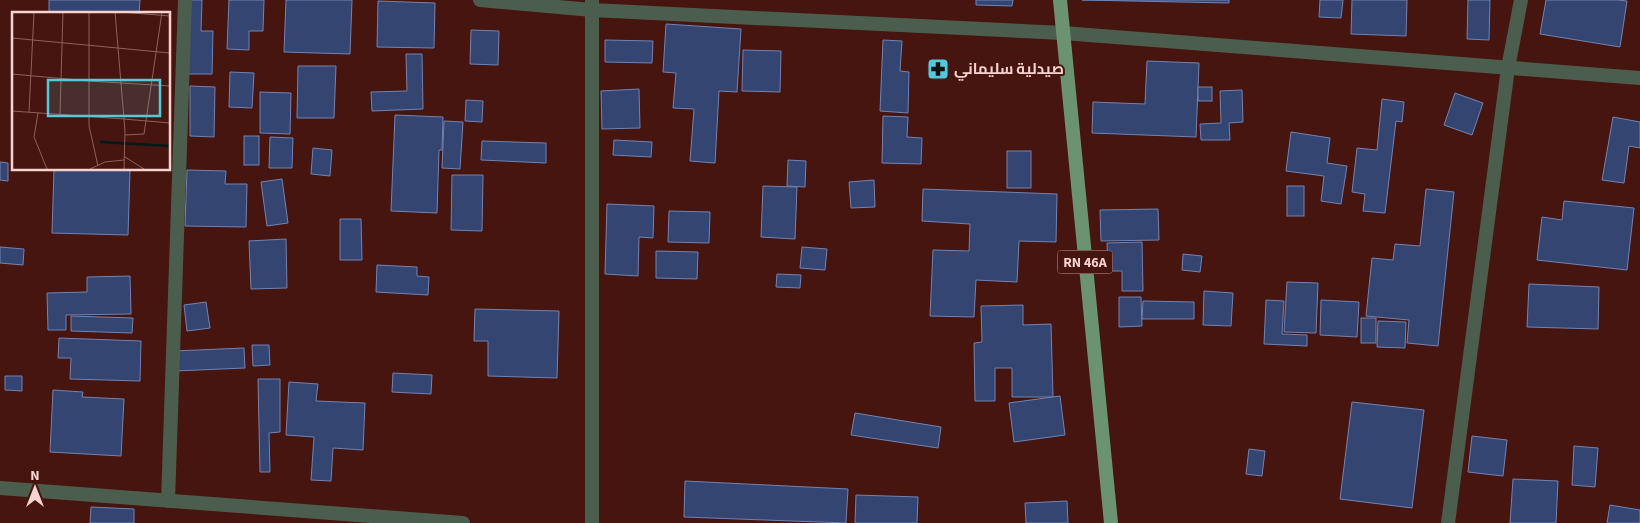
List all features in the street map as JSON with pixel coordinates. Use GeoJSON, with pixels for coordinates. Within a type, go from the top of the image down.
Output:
{"type":"FeatureCollection","features":[{"type":"Feature","properties":{"kind":"main road","name":"RN 46A"},"geometry":{"type":"LineString","coordinates":[[1060,0],[1111,523]]}},
{"type":"Feature","properties":{"kind":"street"},"geometry":{"type":"LineString","coordinates":[[168,501],[185,0]]}},
{"type":"Feature","properties":{"kind":"street"},"geometry":{"type":"LineString","coordinates":[[480,0],[1062,33],[1640,78]]}},
{"type":"Feature","properties":{"kind":"street"},"geometry":{"type":"LineString","coordinates":[[1448,523],[1508,68],[1520,0]]}},
{"type":"Feature","properties":{"kind":"street"},"geometry":{"type":"LineString","coordinates":[[592,5],[592,523]]}},
{"type":"Feature","properties":{"kind":"street"},"geometry":{"type":"LineString","coordinates":[[0,488],[463,523]]}},
{"type":"Feature","properties":{"kind":"building"},"geometry":{"type":"Polygon","coordinates":[[[49,0],[140,0],[139,12],[49,12],[49,0]]]}},
{"type":"Feature","properties":{"kind":"building"},"geometry":{"type":"Polygon","coordinates":[[[188,0],[202,0],[201,31],[213,31],[212,74],[187,74],[188,0]]]}},
{"type":"Feature","properties":{"kind":"building"},"geometry":{"type":"Polygon","coordinates":[[[229,0],[264,0],[263,31],[249,31],[249,50],[227,49],[229,0]]]}},
{"type":"Feature","properties":{"kind":"building"},"geometry":{"type":"Polygon","coordinates":[[[286,0],[352,0],[350,54],[284,52],[286,0]]]}},
{"type":"Feature","properties":{"kind":"building"},"geometry":{"type":"Polygon","coordinates":[[[976,0],[1013,0],[1012,6],[976,5],[976,0]]]}},
{"type":"Feature","properties":{"kind":"building"},"geometry":{"type":"Polygon","coordinates":[[[1082,0],[1229,0],[1229,3],[1082,0]]]}},
{"type":"Feature","properties":{"kind":"building"},"geometry":{"type":"Polygon","coordinates":[[[1320,0],[1343,0],[1341,18],[1319,17],[1320,0]]]}},
{"type":"Feature","properties":{"kind":"building"},"geometry":{"type":"Polygon","coordinates":[[[1352,0],[1407,0],[1406,36],[1351,34],[1352,0]]]}},
{"type":"Feature","properties":{"kind":"building"},"geometry":{"type":"Polygon","coordinates":[[[1468,0],[1490,0],[1489,40],[1467,39],[1468,0]]]}},
{"type":"Feature","properties":{"kind":"building"},"geometry":{"type":"Polygon","coordinates":[[[1546,0],[1627,1],[1620,47],[1540,34],[1546,0]]]}},
{"type":"Feature","properties":{"kind":"building"},"geometry":{"type":"Polygon","coordinates":[[[378,1],[435,3],[434,48],[377,47],[378,1]]]}},
{"type":"Feature","properties":{"kind":"building"},"geometry":{"type":"Polygon","coordinates":[[[666,24],[741,29],[737,92],[719,91],[715,163],[690,161],[694,109],[673,108],[676,73],[663,72],[666,24]]]}},
{"type":"Feature","properties":{"kind":"building"},"geometry":{"type":"Polygon","coordinates":[[[471,30],[499,31],[498,65],[470,64],[471,30]]]}},
{"type":"Feature","properties":{"kind":"building"},"geometry":{"type":"Polygon","coordinates":[[[605,40],[653,41],[652,63],[605,62],[605,40]]]}},
{"type":"Feature","properties":{"kind":"building"},"geometry":{"type":"Polygon","coordinates":[[[883,40],[902,41],[900,71],[909,72],[908,113],[880,111],[883,40]]]}},
{"type":"Feature","properties":{"kind":"building"},"geometry":{"type":"Polygon","coordinates":[[[743,50],[781,51],[780,92],[742,91],[743,50]]]}},
{"type":"Feature","properties":{"kind":"building"},"geometry":{"type":"Polygon","coordinates":[[[406,54],[422,54],[423,109],[372,111],[371,92],[407,91],[406,54]]]}},
{"type":"Feature","properties":{"kind":"building"},"geometry":{"type":"Polygon","coordinates":[[[1147,61],[1199,63],[1196,137],[1092,133],[1093,102],[1145,104],[1147,61]]]}},
{"type":"Feature","properties":{"kind":"building"},"geometry":{"type":"Polygon","coordinates":[[[298,66],[336,66],[334,118],[297,118],[298,66]]]}},
{"type":"Feature","properties":{"kind":"building"},"geometry":{"type":"Polygon","coordinates":[[[230,72],[254,73],[252,108],[229,107],[230,72]]]}},
{"type":"Feature","properties":{"kind":"building"},"geometry":{"type":"Polygon","coordinates":[[[190,86],[215,87],[214,137],[190,136],[190,86]]]}},
{"type":"Feature","properties":{"kind":"building"},"geometry":{"type":"Polygon","coordinates":[[[1198,87],[1212,87],[1212,101],[1198,101],[1198,87]]]}},
{"type":"Feature","properties":{"kind":"building"},"geometry":{"type":"Polygon","coordinates":[[[639,89],[640,128],[602,129],[601,91],[639,89]]]}},
{"type":"Feature","properties":{"kind":"building"},"geometry":{"type":"Polygon","coordinates":[[[1242,90],[1243,122],[1229,123],[1230,140],[1201,140],[1200,124],[1221,123],[1220,91],[1242,90]]]}},
{"type":"Feature","properties":{"kind":"building"},"geometry":{"type":"Polygon","coordinates":[[[260,92],[291,93],[290,134],[260,133],[260,92]]]}},
{"type":"Feature","properties":{"kind":"building"},"geometry":{"type":"Polygon","coordinates":[[[1455,93],[1483,103],[1472,135],[1444,125],[1455,93]]]}},
{"type":"Feature","properties":{"kind":"building"},"geometry":{"type":"Polygon","coordinates":[[[1382,99],[1404,102],[1402,122],[1396,121],[1385,213],[1363,211],[1365,194],[1352,192],[1357,148],[1377,150],[1382,99]]]}},
{"type":"Feature","properties":{"kind":"building"},"geometry":{"type":"Polygon","coordinates":[[[466,100],[483,101],[482,122],[465,121],[466,100]]]}},
{"type":"Feature","properties":{"kind":"building"},"geometry":{"type":"Polygon","coordinates":[[[395,115],[443,117],[442,150],[439,150],[437,213],[391,211],[395,115]]]}},
{"type":"Feature","properties":{"kind":"building"},"geometry":{"type":"Polygon","coordinates":[[[883,116],[908,117],[907,137],[922,138],[921,164],[882,163],[883,116]]]}},
{"type":"Feature","properties":{"kind":"building"},"geometry":{"type":"Polygon","coordinates":[[[1613,117],[1640,122],[1640,148],[1629,146],[1624,183],[1602,180],[1613,117]]]}},
{"type":"Feature","properties":{"kind":"building"},"geometry":{"type":"Polygon","coordinates":[[[444,121],[463,122],[460,169],[442,168],[444,121]]]}},
{"type":"Feature","properties":{"kind":"building"},"geometry":{"type":"Polygon","coordinates":[[[1291,132],[1330,138],[1327,163],[1347,166],[1341,204],[1321,201],[1324,176],[1286,171],[1291,132]]]}},
{"type":"Feature","properties":{"kind":"building"},"geometry":{"type":"Polygon","coordinates":[[[244,136],[259,136],[259,165],[244,165],[244,136]]]}},
{"type":"Feature","properties":{"kind":"building"},"geometry":{"type":"Polygon","coordinates":[[[270,137],[293,138],[292,168],[269,168],[270,137]]]}},
{"type":"Feature","properties":{"kind":"building"},"geometry":{"type":"Polygon","coordinates":[[[614,140],[652,142],[651,157],[613,155],[614,140]]]}},
{"type":"Feature","properties":{"kind":"building"},"geometry":{"type":"Polygon","coordinates":[[[482,141],[546,143],[546,163],[481,160],[482,141]]]}},
{"type":"Feature","properties":{"kind":"building"},"geometry":{"type":"Polygon","coordinates":[[[313,148],[332,150],[330,176],[311,174],[313,148]]]}},
{"type":"Feature","properties":{"kind":"building"},"geometry":{"type":"Polygon","coordinates":[[[1007,151],[1031,151],[1031,188],[1007,188],[1007,151]]]}},
{"type":"Feature","properties":{"kind":"building"},"geometry":{"type":"Polygon","coordinates":[[[788,160],[806,161],[805,187],[787,186],[788,160]]]}},
{"type":"Feature","properties":{"kind":"building"},"geometry":{"type":"Polygon","coordinates":[[[0,162],[8,163],[8,181],[0,180],[0,162]]]}},
{"type":"Feature","properties":{"kind":"building"},"geometry":{"type":"Polygon","coordinates":[[[54,170],[130,170],[128,235],[52,233],[54,170]]]}},
{"type":"Feature","properties":{"kind":"building"},"geometry":{"type":"Polygon","coordinates":[[[187,170],[226,171],[225,184],[247,184],[246,227],[185,226],[187,170]]]}},
{"type":"Feature","properties":{"kind":"building"},"geometry":{"type":"Polygon","coordinates":[[[452,175],[483,175],[482,231],[451,230],[452,175]]]}},
{"type":"Feature","properties":{"kind":"building"},"geometry":{"type":"Polygon","coordinates":[[[282,179],[288,223],[267,226],[261,182],[282,179]]]}},
{"type":"Feature","properties":{"kind":"building"},"geometry":{"type":"Polygon","coordinates":[[[874,180],[875,207],[851,208],[849,182],[874,180]]]}},
{"type":"Feature","properties":{"kind":"building"},"geometry":{"type":"Polygon","coordinates":[[[763,186],[797,187],[795,239],[761,237],[763,186]]]}},
{"type":"Feature","properties":{"kind":"building"},"geometry":{"type":"Polygon","coordinates":[[[1287,186],[1304,186],[1304,216],[1287,216],[1287,186]]]}},
{"type":"Feature","properties":{"kind":"building"},"geometry":{"type":"Polygon","coordinates":[[[923,189],[1057,194],[1056,242],[1019,241],[1017,282],[976,280],[974,317],[930,316],[933,250],[969,251],[970,224],[922,221],[923,189]]]}},
{"type":"Feature","properties":{"kind":"building"},"geometry":{"type":"Polygon","coordinates":[[[1426,189],[1454,192],[1438,346],[1407,343],[1409,320],[1366,316],[1372,258],[1393,260],[1395,244],[1420,246],[1426,189]]]}},
{"type":"Feature","properties":{"kind":"building"},"geometry":{"type":"Polygon","coordinates":[[[1564,201],[1634,208],[1627,270],[1537,260],[1542,217],[1562,220],[1564,201]]]}},
{"type":"Feature","properties":{"kind":"building"},"geometry":{"type":"Polygon","coordinates":[[[607,204],[654,206],[653,238],[639,237],[638,276],[605,274],[607,204]]]}},
{"type":"Feature","properties":{"kind":"building"},"geometry":{"type":"Polygon","coordinates":[[[1158,209],[1159,240],[1101,241],[1100,210],[1158,209]]]}},
{"type":"Feature","properties":{"kind":"building"},"geometry":{"type":"Polygon","coordinates":[[[669,211],[710,212],[709,243],[668,242],[669,211]]]}},
{"type":"Feature","properties":{"kind":"building"},"geometry":{"type":"Polygon","coordinates":[[[340,219],[361,219],[362,260],[340,260],[340,219]]]}},
{"type":"Feature","properties":{"kind":"building"},"geometry":{"type":"Polygon","coordinates":[[[286,239],[287,288],[251,289],[249,241],[286,239]]]}},
{"type":"Feature","properties":{"kind":"building"},"geometry":{"type":"Polygon","coordinates":[[[1142,242],[1143,291],[1122,291],[1122,271],[1108,271],[1107,243],[1142,242]]]}},
{"type":"Feature","properties":{"kind":"building"},"geometry":{"type":"Polygon","coordinates":[[[0,247],[24,249],[23,265],[0,263],[0,247]]]}},
{"type":"Feature","properties":{"kind":"building"},"geometry":{"type":"Polygon","coordinates":[[[802,247],[827,249],[825,270],[800,268],[802,247]]]}},
{"type":"Feature","properties":{"kind":"building"},"geometry":{"type":"Polygon","coordinates":[[[656,251],[698,252],[697,279],[656,278],[656,251]]]}},
{"type":"Feature","properties":{"kind":"building"},"geometry":{"type":"Polygon","coordinates":[[[1183,254],[1202,256],[1200,272],[1182,270],[1183,254]]]}},
{"type":"Feature","properties":{"kind":"building"},"geometry":{"type":"Polygon","coordinates":[[[377,265],[417,267],[417,276],[429,277],[428,295],[376,292],[377,265]]]}},
{"type":"Feature","properties":{"kind":"building"},"geometry":{"type":"Polygon","coordinates":[[[777,274],[801,275],[800,288],[776,287],[777,274]]]}},
{"type":"Feature","properties":{"kind":"building"},"geometry":{"type":"Polygon","coordinates":[[[130,276],[131,314],[66,315],[66,330],[48,330],[47,293],[87,292],[87,277],[130,276]]]}},
{"type":"Feature","properties":{"kind":"building"},"geometry":{"type":"Polygon","coordinates":[[[1287,282],[1318,283],[1316,333],[1284,332],[1287,282]]]}},
{"type":"Feature","properties":{"kind":"building"},"geometry":{"type":"Polygon","coordinates":[[[1529,284],[1599,287],[1598,329],[1527,327],[1529,284]]]}},
{"type":"Feature","properties":{"kind":"building"},"geometry":{"type":"Polygon","coordinates":[[[1204,291],[1233,293],[1231,326],[1203,325],[1204,291]]]}},
{"type":"Feature","properties":{"kind":"building"},"geometry":{"type":"Polygon","coordinates":[[[1119,297],[1141,297],[1142,326],[1119,327],[1119,297]]]}},
{"type":"Feature","properties":{"kind":"building"},"geometry":{"type":"Polygon","coordinates":[[[1266,300],[1284,301],[1282,334],[1307,335],[1307,346],[1264,344],[1266,300]]]}},
{"type":"Feature","properties":{"kind":"building"},"geometry":{"type":"Polygon","coordinates":[[[1321,300],[1359,302],[1357,337],[1320,335],[1321,300]]]}},
{"type":"Feature","properties":{"kind":"building"},"geometry":{"type":"Polygon","coordinates":[[[1143,301],[1194,302],[1194,319],[1142,319],[1143,301]]]}},
{"type":"Feature","properties":{"kind":"building"},"geometry":{"type":"Polygon","coordinates":[[[206,302],[210,328],[187,331],[184,305],[206,302]]]}},
{"type":"Feature","properties":{"kind":"building"},"geometry":{"type":"Polygon","coordinates":[[[1023,305],[1023,325],[1051,324],[1053,397],[1012,397],[1012,368],[995,368],[995,401],[975,401],[974,343],[982,342],[981,306],[1023,305]]]}},
{"type":"Feature","properties":{"kind":"building"},"geometry":{"type":"Polygon","coordinates":[[[475,309],[559,311],[557,378],[488,376],[488,341],[474,341],[475,309]]]}},
{"type":"Feature","properties":{"kind":"building"},"geometry":{"type":"Polygon","coordinates":[[[71,316],[133,318],[132,333],[71,331],[71,316]]]}},
{"type":"Feature","properties":{"kind":"building"},"geometry":{"type":"Polygon","coordinates":[[[1361,318],[1376,318],[1376,343],[1361,343],[1361,318]]]}},
{"type":"Feature","properties":{"kind":"building"},"geometry":{"type":"Polygon","coordinates":[[[1378,321],[1406,322],[1405,348],[1377,347],[1378,321]]]}},
{"type":"Feature","properties":{"kind":"building"},"geometry":{"type":"Polygon","coordinates":[[[59,338],[141,341],[140,381],[70,379],[71,358],[58,358],[59,338]]]}},
{"type":"Feature","properties":{"kind":"building"},"geometry":{"type":"Polygon","coordinates":[[[252,345],[269,345],[270,365],[253,366],[252,345]]]}},
{"type":"Feature","properties":{"kind":"building"},"geometry":{"type":"Polygon","coordinates":[[[244,348],[245,368],[175,371],[174,351],[244,348]]]}},
{"type":"Feature","properties":{"kind":"building"},"geometry":{"type":"Polygon","coordinates":[[[393,373],[432,375],[431,394],[392,392],[393,373]]]}},
{"type":"Feature","properties":{"kind":"building"},"geometry":{"type":"Polygon","coordinates":[[[5,376],[22,376],[22,391],[5,390],[5,376]]]}},
{"type":"Feature","properties":{"kind":"building"},"geometry":{"type":"Polygon","coordinates":[[[258,379],[280,379],[280,432],[269,433],[270,472],[260,472],[258,379]]]}},
{"type":"Feature","properties":{"kind":"building"},"geometry":{"type":"Polygon","coordinates":[[[289,382],[318,384],[316,401],[365,403],[363,450],[333,448],[331,481],[311,480],[314,437],[286,435],[289,382]]]}},
{"type":"Feature","properties":{"kind":"building"},"geometry":{"type":"Polygon","coordinates":[[[53,390],[83,392],[82,397],[124,399],[121,456],[50,452],[53,390]]]}},
{"type":"Feature","properties":{"kind":"building"},"geometry":{"type":"Polygon","coordinates":[[[1060,396],[1065,435],[1014,442],[1009,403],[1060,396]]]}},
{"type":"Feature","properties":{"kind":"building"},"geometry":{"type":"Polygon","coordinates":[[[1352,402],[1424,410],[1412,508],[1340,499],[1352,402]]]}},
{"type":"Feature","properties":{"kind":"building"},"geometry":{"type":"Polygon","coordinates":[[[855,413],[941,427],[938,448],[851,435],[855,413]]]}},
{"type":"Feature","properties":{"kind":"building"},"geometry":{"type":"Polygon","coordinates":[[[1472,436],[1507,440],[1503,476],[1468,472],[1472,436]]]}},
{"type":"Feature","properties":{"kind":"building"},"geometry":{"type":"Polygon","coordinates":[[[1574,446],[1598,448],[1595,487],[1572,485],[1574,446]]]}},
{"type":"Feature","properties":{"kind":"building"},"geometry":{"type":"Polygon","coordinates":[[[1249,449],[1265,451],[1262,476],[1246,474],[1249,449]]]}},
{"type":"Feature","properties":{"kind":"building"},"geometry":{"type":"Polygon","coordinates":[[[1513,479],[1558,481],[1556,523],[1510,523],[1513,479]]]}},
{"type":"Feature","properties":{"kind":"building"},"geometry":{"type":"Polygon","coordinates":[[[685,481],[848,489],[846,523],[684,517],[685,481]]]}},
{"type":"Feature","properties":{"kind":"building"},"geometry":{"type":"Polygon","coordinates":[[[856,495],[918,497],[917,523],[855,523],[856,495]]]}},
{"type":"Feature","properties":{"kind":"building"},"geometry":{"type":"Polygon","coordinates":[[[1067,501],[1068,523],[1026,523],[1025,503],[1067,501]]]}},
{"type":"Feature","properties":{"kind":"building"},"geometry":{"type":"Polygon","coordinates":[[[1610,505],[1640,510],[1640,523],[1607,523],[1610,505]]]}},
{"type":"Feature","properties":{"kind":"building"},"geometry":{"type":"Polygon","coordinates":[[[91,507],[134,509],[134,523],[90,523],[91,507]]]}},
{"type":"Feature","properties":{"kind":"place","name":"صيدلية سليماني"},"geometry":{"type":"Point","coordinates":[938,69]}}]}
